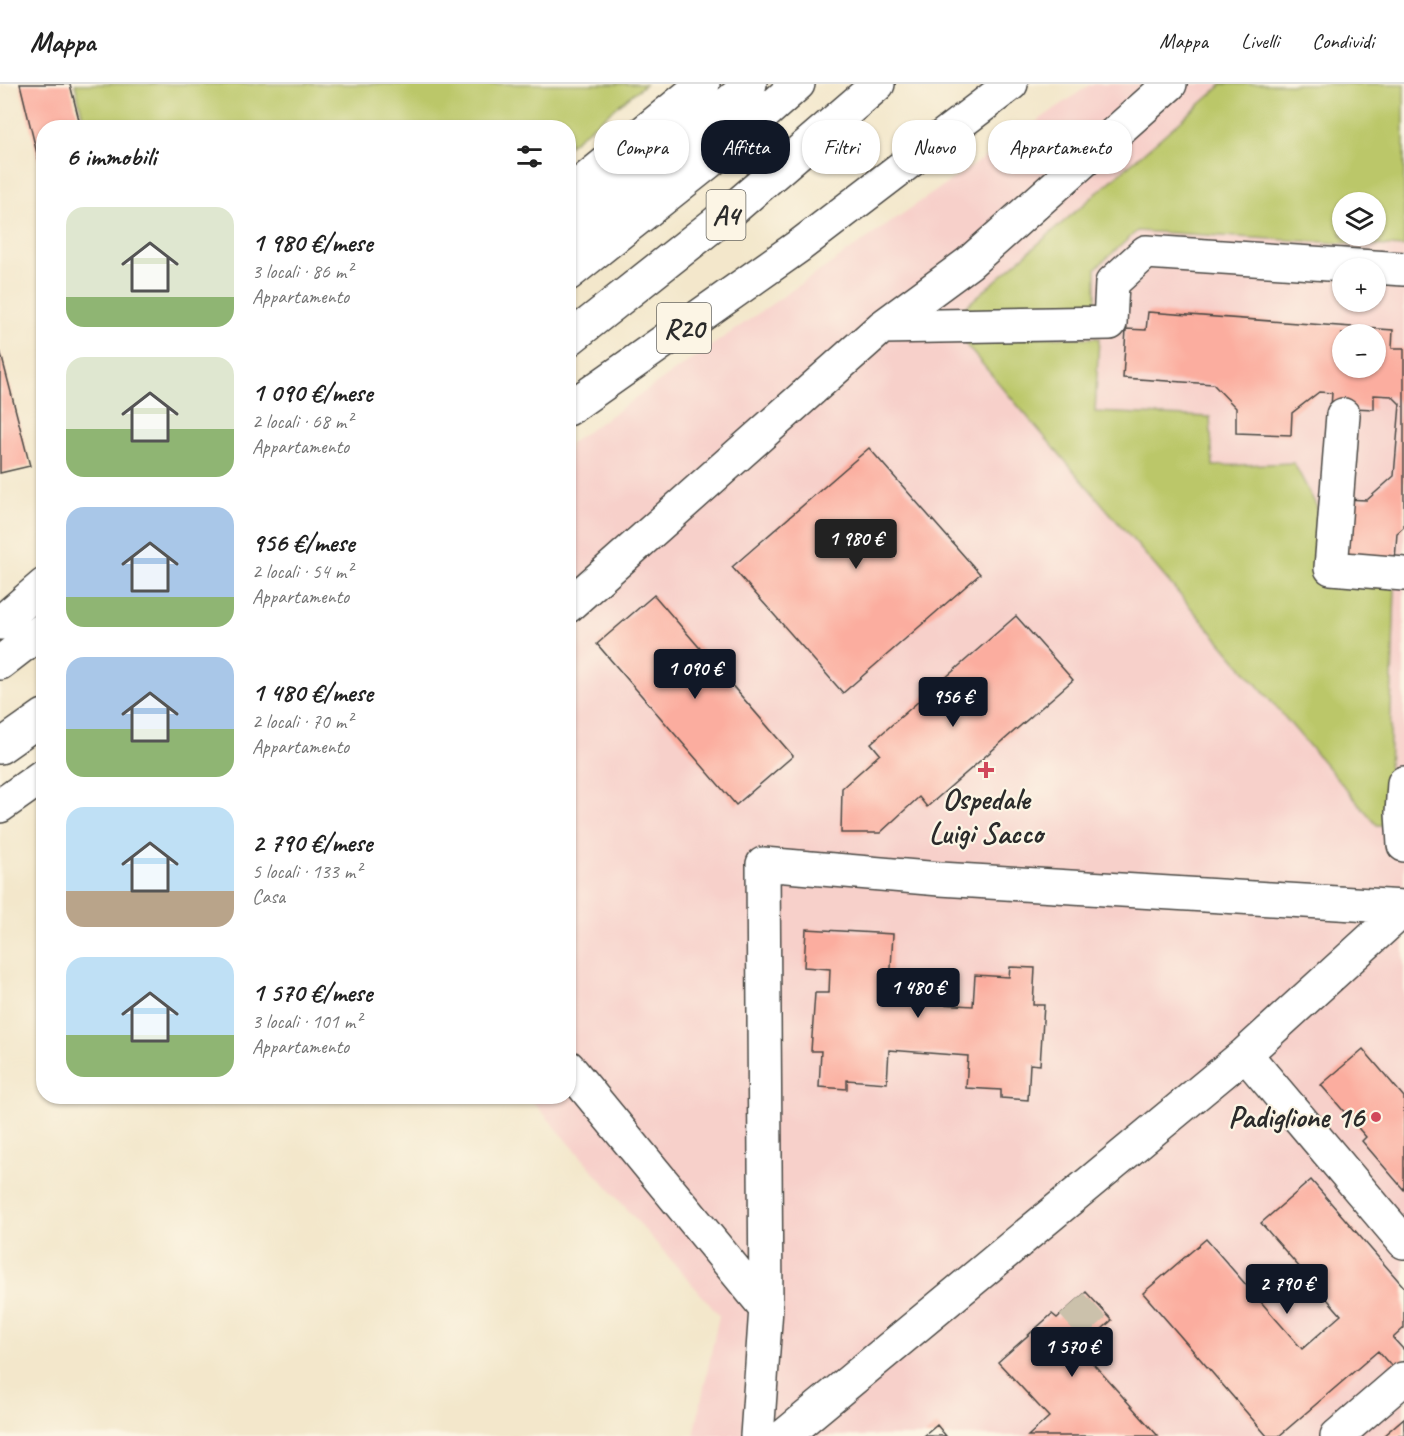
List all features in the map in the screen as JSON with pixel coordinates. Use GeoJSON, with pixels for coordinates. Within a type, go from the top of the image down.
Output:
{"type":"FeatureCollection","features":[{"type":"Feature","properties":{"kind":"main road"},"geometry":{"type":"LineString","coordinates":[[576,187],[703,84]]}},
{"type":"Feature","properties":{"kind":"main road"},"geometry":{"type":"LineString","coordinates":[[576,228],[692,135],[750,84]]}},
{"type":"Feature","properties":{"kind":"main road","name":"A4"},"geometry":{"type":"LineString","coordinates":[[576,268],[720,153],[798,84]]}},
{"type":"Feature","properties":{"kind":"main road","name":"A4"},"geometry":{"type":"LineString","coordinates":[[576,334],[726,215],[878,84]]}},
{"type":"Feature","properties":{"kind":"main road","name":"R20"},"geometry":{"type":"LineString","coordinates":[[576,404],[799,246],[1011,84]]}},
{"type":"Feature","properties":{"kind":"main road"},"geometry":{"type":"LineString","coordinates":[[576,599],[882,327],[969,263],[1170,84]]}},
{"type":"Feature","properties":{"kind":"main road"},"geometry":{"type":"LineString","coordinates":[[882,327],[1110,323],[1112,283],[1146,252],[1404,269]]}},
{"type":"Feature","properties":{"kind":"main road"},"geometry":{"type":"LineString","coordinates":[[1343,415],[1332,568],[1404,574]]}},
{"type":"Feature","properties":{"kind":"main road"},"geometry":{"type":"LineString","coordinates":[[0,623],[36,592]]}},
{"type":"Feature","properties":{"kind":"main road"},"geometry":{"type":"LineString","coordinates":[[0,663],[36,635]]}},
{"type":"Feature","properties":{"kind":"main road"},"geometry":{"type":"LineString","coordinates":[[0,681],[36,656]]}},
{"type":"Feature","properties":{"kind":"main road"},"geometry":{"type":"LineString","coordinates":[[0,747],[36,722]]}},
{"type":"Feature","properties":{"kind":"main road"},"geometry":{"type":"LineString","coordinates":[[0,806],[36,781]]}},
{"type":"Feature","properties":{"kind":"main road"},"geometry":{"type":"LineString","coordinates":[[1404,783],[1404,845]]}},
{"type":"Feature","properties":{"kind":"main road"},"geometry":{"type":"LineString","coordinates":[[757,1436],[766,1308],[763,864],[940,879],[1404,908]]}},
{"type":"Feature","properties":{"kind":"main road"},"geometry":{"type":"LineString","coordinates":[[784,1436],[1245,1054],[1404,908]]}},
{"type":"Feature","properties":{"kind":"main road"},"geometry":{"type":"LineString","coordinates":[[1245,1054],[1404,1242]]}},
{"type":"Feature","properties":{"kind":"main road"},"geometry":{"type":"LineString","coordinates":[[576,1077],[766,1308]]}},
{"type":"Feature","properties":{"kind":"main road"},"geometry":{"type":"LineString","coordinates":[[1337,1436],[1402,1379]]}},
{"type":"Feature","properties":{"kind":"shaded area","name":"Ospedale Luigi Sacco"},"geometry":{"type":"Polygon","coordinates":[[[1091,84],[1404,84],[1404,1436],[694,1436],[719,1315],[535,1104],[576,1104],[576,439],[960,174],[976,174],[976,163],[988,155],[988,174],[1132,174],[1132,120],[1039,120],[1091,84]]]}},
{"type":"Feature","properties":{"kind":"green space"},"geometry":{"type":"Polygon","coordinates":[[[75,84],[645,84],[600,120],[594,120],[594,125],[576,139],[576,120],[83,120],[75,84]]]}},
{"type":"Feature","properties":{"kind":"green space"},"geometry":{"type":"Polygon","coordinates":[[[1223,84],[1404,84],[1404,247],[1386,246],[1386,192],[1332,192],[1332,243],[1137,231],[1096,268],[1096,314],[965,312],[964,308],[1119,174],[1132,174],[1132,163],[1223,84]]]}},
{"type":"Feature","properties":{"kind":"green space"},"geometry":{"type":"Polygon","coordinates":[[[965,335],[1099,338],[1095,412],[1210,417],[1213,466],[1294,463],[1317,507],[1314,578],[1395,587],[1388,803],[1386,821],[1383,825],[1377,825],[966,345],[965,335]]]}},
{"type":"Feature","properties":{"kind":"building"},"geometry":{"type":"Polygon","coordinates":[[[20,84],[70,84],[79,120],[36,120],[36,149],[20,84]]]}},
{"type":"Feature","properties":{"kind":"building"},"geometry":{"type":"Polygon","coordinates":[[[1148,312],[1332,326],[1332,378],[1386,378],[1386,329],[1393,330],[1392,348],[1404,348],[1404,527],[1397,533],[1395,560],[1338,555],[1343,499],[1367,500],[1394,476],[1400,404],[1392,396],[1374,395],[1374,409],[1331,407],[1332,393],[1319,392],[1292,413],[1291,435],[1236,433],[1236,408],[1213,384],[1123,378],[1126,329],[1146,330],[1148,312]]]}},
{"type":"Feature","properties":{"kind":"building"},"geometry":{"type":"Polygon","coordinates":[[[0,350],[30,466],[0,473],[0,350]]]}},
{"type":"Feature","properties":{"kind":"building"},"geometry":{"type":"Polygon","coordinates":[[[869,448],[980,574],[843,693],[732,567],[869,448]]]}},
{"type":"Feature","properties":{"kind":"building"},"geometry":{"type":"Polygon","coordinates":[[[654,595],[793,756],[736,805],[597,644],[654,595]]]}},
{"type":"Feature","properties":{"kind":"building"},"geometry":{"type":"Polygon","coordinates":[[[1016,616],[1073,680],[927,807],[919,797],[880,833],[841,833],[842,788],[880,754],[871,743],[1016,616]]]}},
{"type":"Feature","properties":{"kind":"building"},"geometry":{"type":"Polygon","coordinates":[[[806,929],[893,934],[889,1001],[973,1006],[975,975],[1009,977],[1010,967],[1035,968],[1033,1005],[1044,1005],[1040,1065],[1030,1064],[1028,1100],[1001,1098],[1001,1090],[966,1088],[968,1056],[889,1050],[887,1083],[847,1080],[847,1089],[819,1087],[821,1051],[811,1051],[815,993],[829,993],[830,969],[804,967],[806,929]]]}},
{"type":"Feature","properties":{"kind":"building","name":"Padiglione 16"},"geometry":{"type":"Polygon","coordinates":[[[1363,1049],[1404,1097],[1404,1190],[1362,1141],[1366,1137],[1321,1085],[1363,1049]]]}},
{"type":"Feature","properties":{"kind":"building"},"geometry":{"type":"Polygon","coordinates":[[[1311,1180],[1404,1287],[1404,1328],[1393,1338],[1404,1350],[1404,1381],[1378,1351],[1279,1436],[1267,1436],[1143,1293],[1206,1239],[1302,1349],[1341,1315],[1261,1223],[1311,1180]]]}},
{"type":"Feature","properties":{"kind":"building"},"geometry":{"type":"Polygon","coordinates":[[[1086,1292],[1112,1320],[1080,1349],[1158,1436],[1028,1436],[1049,1417],[998,1362],[1052,1314],[1057,1318],[1086,1292]]]}},
{"type":"Feature","properties":{"kind":"building"},"geometry":{"type":"Polygon","coordinates":[[[1404,1418],[1404,1436],[1383,1436],[1404,1418]]]}},
{"type":"Feature","properties":{"kind":"building"},"geometry":{"type":"Polygon","coordinates":[[[937,1425],[946,1436],[924,1436],[937,1425]]]}},
{"type":"Feature","properties":{"kind":"tunnel"},"geometry":{"type":"LineString","coordinates":[[1072,1304],[1098,1333]]}},
{"type":"Feature","properties":{"kind":"place","name":"Ospedale Luigi Sacco"},"geometry":{"type":"Point","coordinates":[986,770]}},
{"type":"Feature","properties":{"kind":"place","name":"Padiglione 16"},"geometry":{"type":"Point","coordinates":[1376,1117]}}]}
